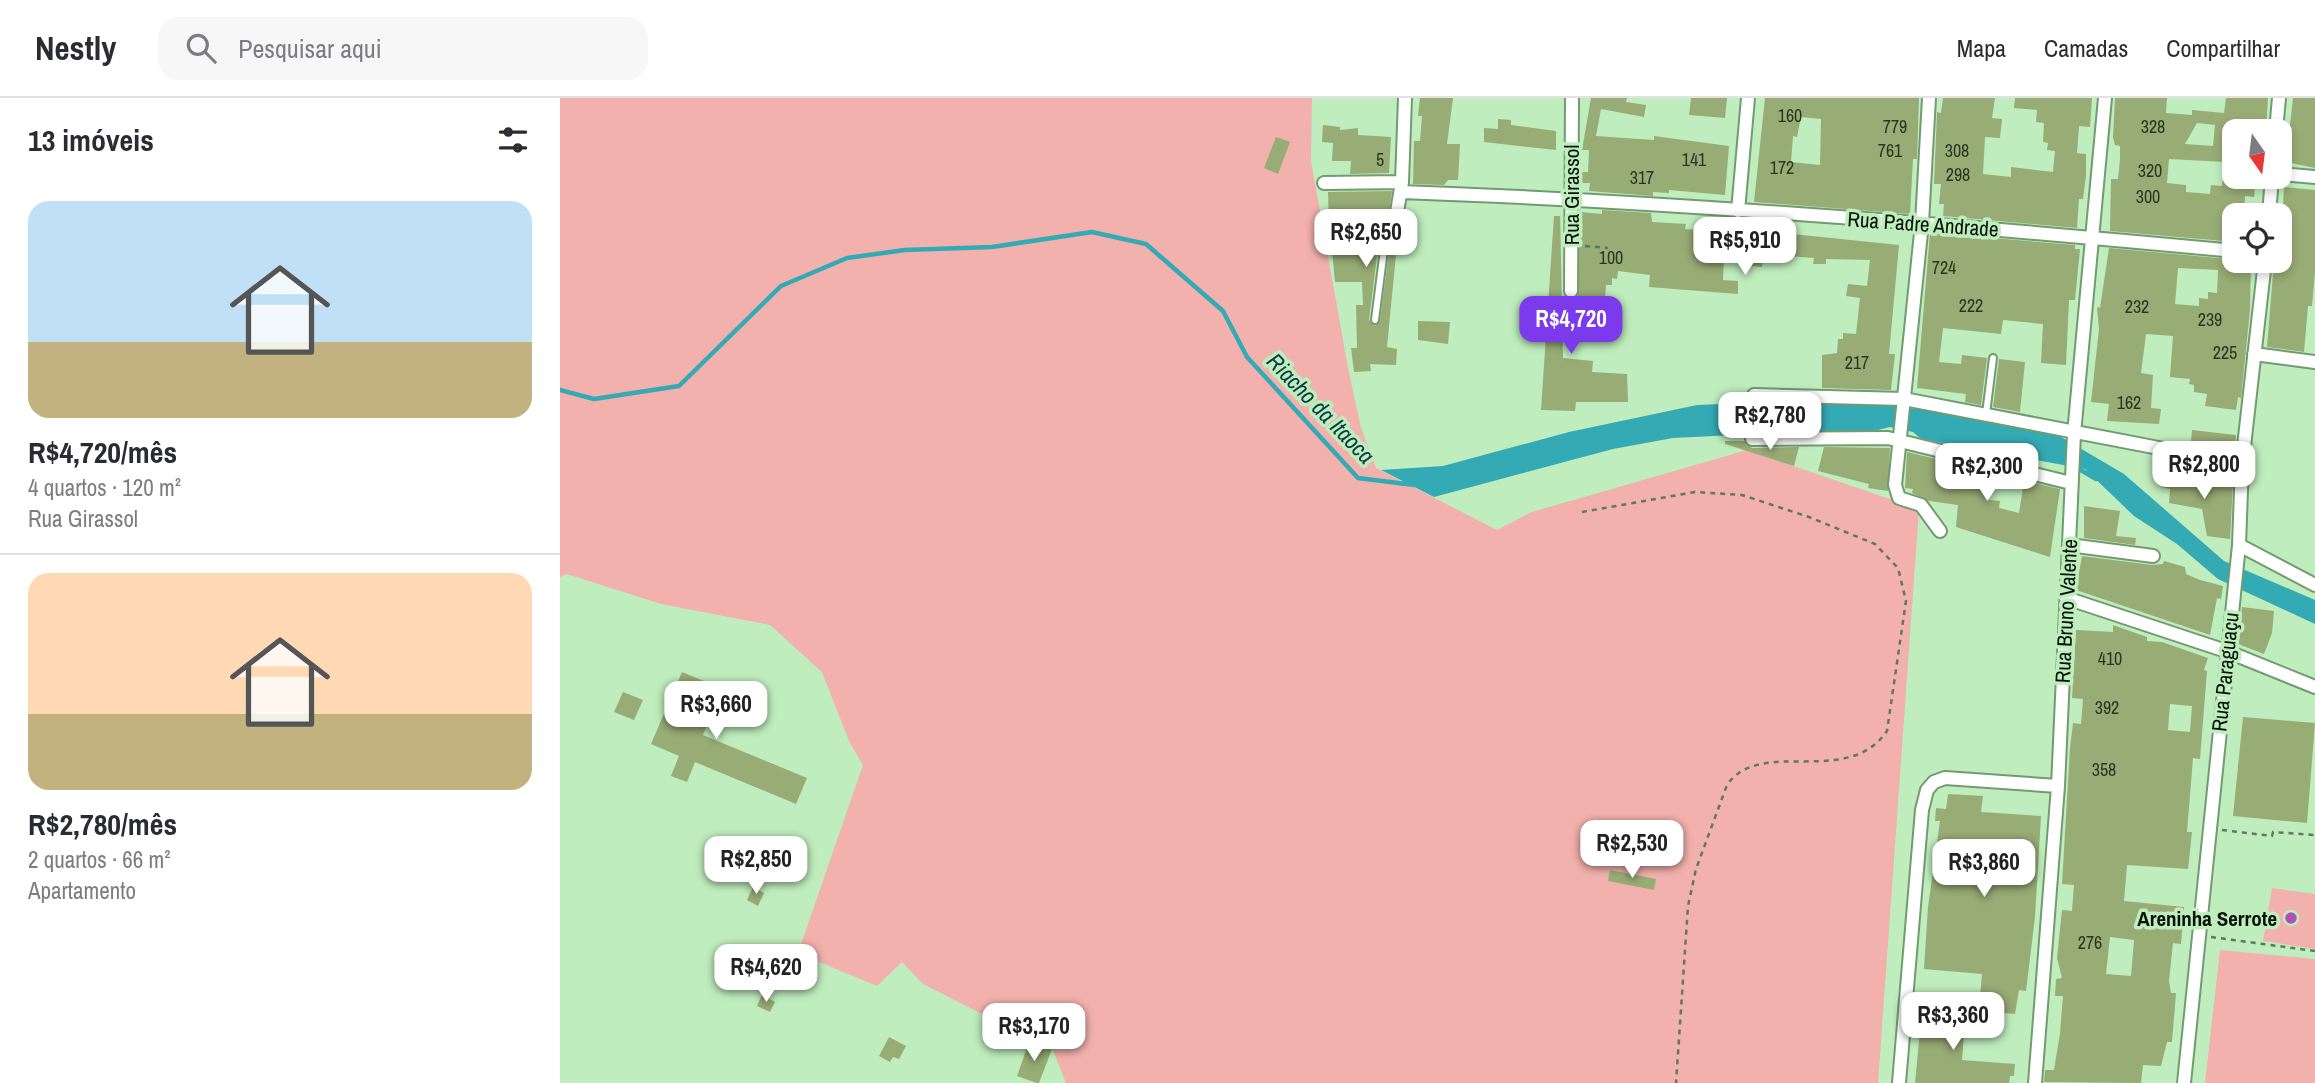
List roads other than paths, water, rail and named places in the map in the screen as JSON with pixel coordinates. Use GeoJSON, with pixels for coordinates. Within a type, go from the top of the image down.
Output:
{"type":"FeatureCollection","features":[{"type":"Feature","properties":{"kind":"street"},"geometry":{"type":"LineString","coordinates":[[1396,218],[1402,187],[1405,98]]}},
{"type":"Feature","properties":{"kind":"street","name":"Rua Girassol"},"geometry":{"type":"LineString","coordinates":[[1571,291],[1572,98]]}},
{"type":"Feature","properties":{"kind":"street"},"geometry":{"type":"LineString","coordinates":[[1738,211],[1748,98]]}},
{"type":"Feature","properties":{"kind":"street"},"geometry":{"type":"LineString","coordinates":[[1929,98],[1922,223],[1895,485],[1897,495],[1921,505],[1940,531]]}},
{"type":"Feature","properties":{"kind":"street","name":"Rua Bruno Valente"},"geometry":{"type":"LineString","coordinates":[[2035,1083],[2058,786],[2074,433],[2105,98]]}},
{"type":"Feature","properties":{"kind":"street"},"geometry":{"type":"LineString","coordinates":[[2277,119],[2279,98]]}},
{"type":"Feature","properties":{"kind":"street"},"geometry":{"type":"LineString","coordinates":[[2292,175],[2315,177]]}},
{"type":"Feature","properties":{"kind":"street","name":"Rua Padre Andrade"},"geometry":{"type":"LineString","coordinates":[[1324,183],[1922,223],[2222,250]]}},
{"type":"Feature","properties":{"kind":"street","name":"Rua Paraguaçu"},"geometry":{"type":"LineString","coordinates":[[2184,1083],[2238,549],[2242,464],[2264,273]]}},
{"type":"Feature","properties":{"kind":"street"},"geometry":{"type":"LineString","coordinates":[[2254,354],[2315,362]]}},
{"type":"Feature","properties":{"kind":"street"},"geometry":{"type":"LineString","coordinates":[[1754,395],[1903,402],[1986,414],[2242,464]]}},
{"type":"Feature","properties":{"kind":"street"},"geometry":{"type":"LineString","coordinates":[[1752,439],[1901,438],[2072,480]]}},
{"type":"Feature","properties":{"kind":"street"},"geometry":{"type":"LineString","coordinates":[[2069,545],[2152,556]]}},
{"type":"Feature","properties":{"kind":"street"},"geometry":{"type":"LineString","coordinates":[[2238,549],[2315,585]]}},
{"type":"Feature","properties":{"kind":"street"},"geometry":{"type":"LineString","coordinates":[[2066,598],[2226,651],[2315,687]]}},
{"type":"Feature","properties":{"kind":"street"},"geometry":{"type":"LineString","coordinates":[[1899,1083],[1917,847],[1927,790],[1934,782],[1945,778],[2058,786]]}},
{"type":"Feature","properties":{"kind":"lane"},"geometry":{"type":"LineString","coordinates":[[1375,320],[1386,233],[1396,218]]}},
{"type":"Feature","properties":{"kind":"lane"},"geometry":{"type":"LineString","coordinates":[[1986,414],[1993,358]]}},
{"type":"Feature","properties":{"kind":"water"},"geometry":{"type":"Polygon","coordinates":[[[1854,399],[1915,409],[1925,405],[2056,434],[2124,474],[2224,561],[2315,600],[2315,624],[2218,579],[2177,544],[2134,516],[2085,469],[1921,439],[1913,432],[1890,427],[1870,432],[1795,432],[1673,438],[1613,449],[1434,497],[1381,470],[1443,466],[1569,432],[1697,405],[1854,399]]]}},
{"type":"Feature","properties":{"kind":"waterway","name":"Riacho da Itaoca"},"geometry":{"type":"LineString","coordinates":[[560,390],[594,399],[679,386],[781,286],[847,258],[905,250],[992,247],[1092,232],[1146,244],[1223,311],[1247,357],[1358,478],[1414,485]]}},
{"type":"Feature","properties":{"kind":"waterway","name":"Riacho da Itaoca"},"geometry":{"type":"LineString","coordinates":[[2074,466],[2096,479]]}},
{"type":"Feature","properties":{"kind":"place","name":"Areninha Serrote"},"geometry":{"type":"Point","coordinates":[2291,918]}}]}
